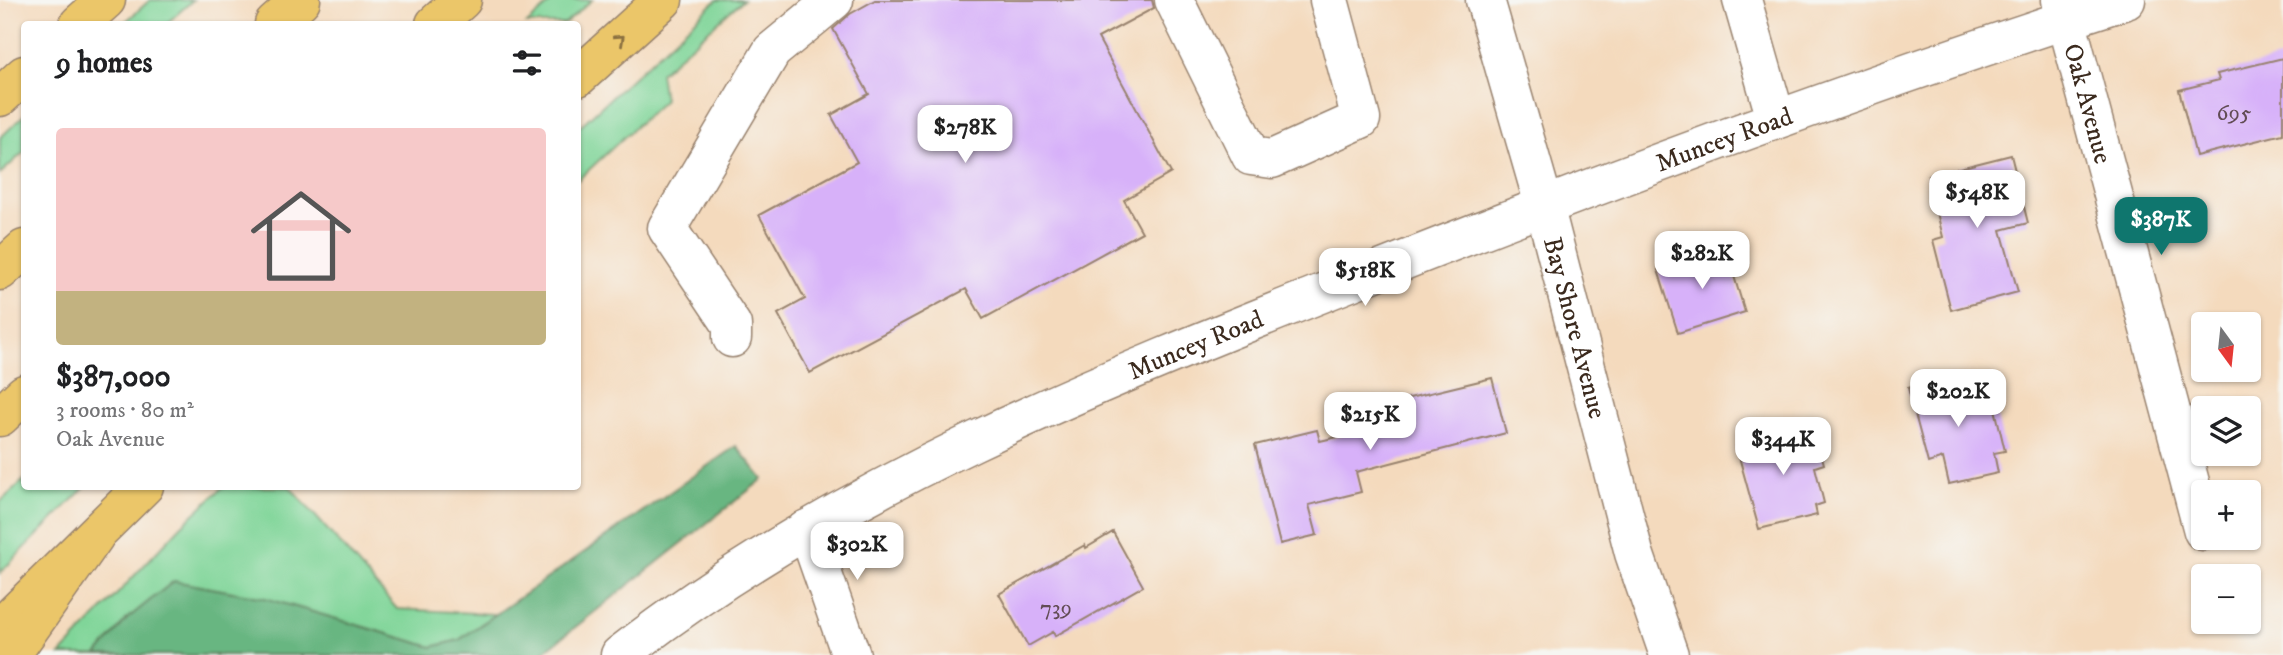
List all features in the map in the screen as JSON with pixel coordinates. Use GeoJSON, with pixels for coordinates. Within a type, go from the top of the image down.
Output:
{"type":"FeatureCollection","features":[{"type":"Feature","properties":{"kind":"main road"},"geometry":{"type":"LineString","coordinates":[[82,21],[106,0]]}},
{"type":"Feature","properties":{"kind":"main road"},"geometry":{"type":"LineString","coordinates":[[277,21],[301,0]]}},
{"type":"Feature","properties":{"kind":"main road"},"geometry":{"type":"LineString","coordinates":[[438,21],[462,0]]}},
{"type":"Feature","properties":{"kind":"main road"},"geometry":{"type":"LineString","coordinates":[[581,74],[663,0]]}},
{"type":"Feature","properties":{"kind":"main road"},"geometry":{"type":"LineString","coordinates":[[0,97],[21,78]]}},
{"type":"Feature","properties":{"kind":"main road"},"geometry":{"type":"LineString","coordinates":[[0,271],[21,252]]}},
{"type":"Feature","properties":{"kind":"main road"},"geometry":{"type":"LineString","coordinates":[[0,416],[21,397]]}},
{"type":"Feature","properties":{"kind":"main road"},"geometry":{"type":"LineString","coordinates":[[0,628],[140,490]]}},
{"type":"Feature","properties":{"kind":"main road"},"geometry":{"type":"LineString","coordinates":[[11,655],[95,536]]}},
{"type":"Feature","properties":{"kind":"street"},"geometry":{"type":"LineString","coordinates":[[733,338],[732,325],[667,228],[772,51],[834,0]]}},
{"type":"Feature","properties":{"kind":"street"},"geometry":{"type":"LineString","coordinates":[[1174,0],[1251,156],[1272,159],[1361,119],[1329,0]]}},
{"type":"Feature","properties":{"kind":"street","name":"Bay Shore Avenue"},"geometry":{"type":"LineString","coordinates":[[1485,0],[1544,205],[1634,553],[1668,655]]}},
{"type":"Feature","properties":{"kind":"street"},"geometry":{"type":"LineString","coordinates":[[1742,0],[1776,119]]}},
{"type":"Feature","properties":{"kind":"street","name":"Muncey Road"},"geometry":{"type":"LineString","coordinates":[[620,655],[709,590],[807,529],[973,443],[1076,395],[1544,205],[2064,10],[2126,0]]}},
{"type":"Feature","properties":{"kind":"street","name":"Oak Avenue"},"geometry":{"type":"LineString","coordinates":[[2064,10],[2191,486]]}},
{"type":"Feature","properties":{"kind":"street"},"geometry":{"type":"LineString","coordinates":[[807,529],[851,655]]}},
{"type":"Feature","properties":{"kind":"green space"},"geometry":{"type":"Polygon","coordinates":[[[150,0],[193,0],[169,21],[126,21],[150,0]]]}},
{"type":"Feature","properties":{"kind":"green space"},"geometry":{"type":"Polygon","coordinates":[[[554,0],[592,0],[568,21],[530,21],[554,0]]]}},
{"type":"Feature","properties":{"kind":"green space"},"geometry":{"type":"Polygon","coordinates":[[[717,0],[743,0],[660,73],[664,100],[581,177],[581,125],[717,0]]]}},
{"type":"Feature","properties":{"kind":"green space"},"geometry":{"type":"Polygon","coordinates":[[[21,118],[21,155],[0,174],[0,138],[21,118]]]}},
{"type":"Feature","properties":{"kind":"green space"},"geometry":{"type":"Polygon","coordinates":[[[736,446],[763,479],[540,655],[97,655],[127,619],[174,581],[265,598],[432,647],[459,640],[736,446]]]}},
{"type":"Feature","properties":{"kind":"green space"},"geometry":{"type":"Polygon","coordinates":[[[21,483],[21,490],[82,490],[0,573],[0,502],[21,483]]]}},
{"type":"Feature","properties":{"kind":"green space"},"geometry":{"type":"Polygon","coordinates":[[[220,490],[293,490],[397,609],[495,614],[459,640],[432,647],[265,598],[174,581],[127,619],[97,655],[60,655],[181,526],[220,490]]]}},
{"type":"Feature","properties":{"kind":"building"},"geometry":{"type":"Polygon","coordinates":[[[875,0],[1152,0],[1154,8],[1098,38],[1171,173],[1124,200],[1142,232],[983,319],[966,289],[810,373],[778,314],[805,299],[759,215],[857,162],[831,115],[869,94],[833,29],[850,14],[875,0]]]}},
{"type":"Feature","properties":{"kind":"building"},"geometry":{"type":"Polygon","coordinates":[[[2283,58],[2283,134],[2196,156],[2179,90],[2219,80],[2217,74],[2283,58]]]}},
{"type":"Feature","properties":{"kind":"building"},"geometry":{"type":"Polygon","coordinates":[[[2011,155],[2028,223],[2001,230],[2018,292],[1951,310],[1933,240],[1943,237],[1928,176],[2011,155]]]}},
{"type":"Feature","properties":{"kind":"building"},"geometry":{"type":"Polygon","coordinates":[[[1726,250],[1745,312],[1678,333],[1658,270],[1726,250]]]}},
{"type":"Feature","properties":{"kind":"building"},"geometry":{"type":"Polygon","coordinates":[[[1953,376],[1959,399],[1991,392],[2005,451],[1994,453],[1998,473],[1949,484],[1943,458],[1928,463],[1908,388],[1953,376]]]}},
{"type":"Feature","properties":{"kind":"building"},"geometry":{"type":"Polygon","coordinates":[[[1492,378],[1506,433],[1356,472],[1361,492],[1309,505],[1317,535],[1280,544],[1255,445],[1317,430],[1320,441],[1410,420],[1405,399],[1492,378]]]}},
{"type":"Feature","properties":{"kind":"building"},"geometry":{"type":"Polygon","coordinates":[[[1814,428],[1824,464],[1815,467],[1824,503],[1815,506],[1817,515],[1759,529],[1736,446],[1814,428]]]}},
{"type":"Feature","properties":{"kind":"building"},"geometry":{"type":"Polygon","coordinates":[[[1113,532],[1143,586],[1055,636],[1053,632],[1028,646],[999,594],[1113,532]]]}}]}
